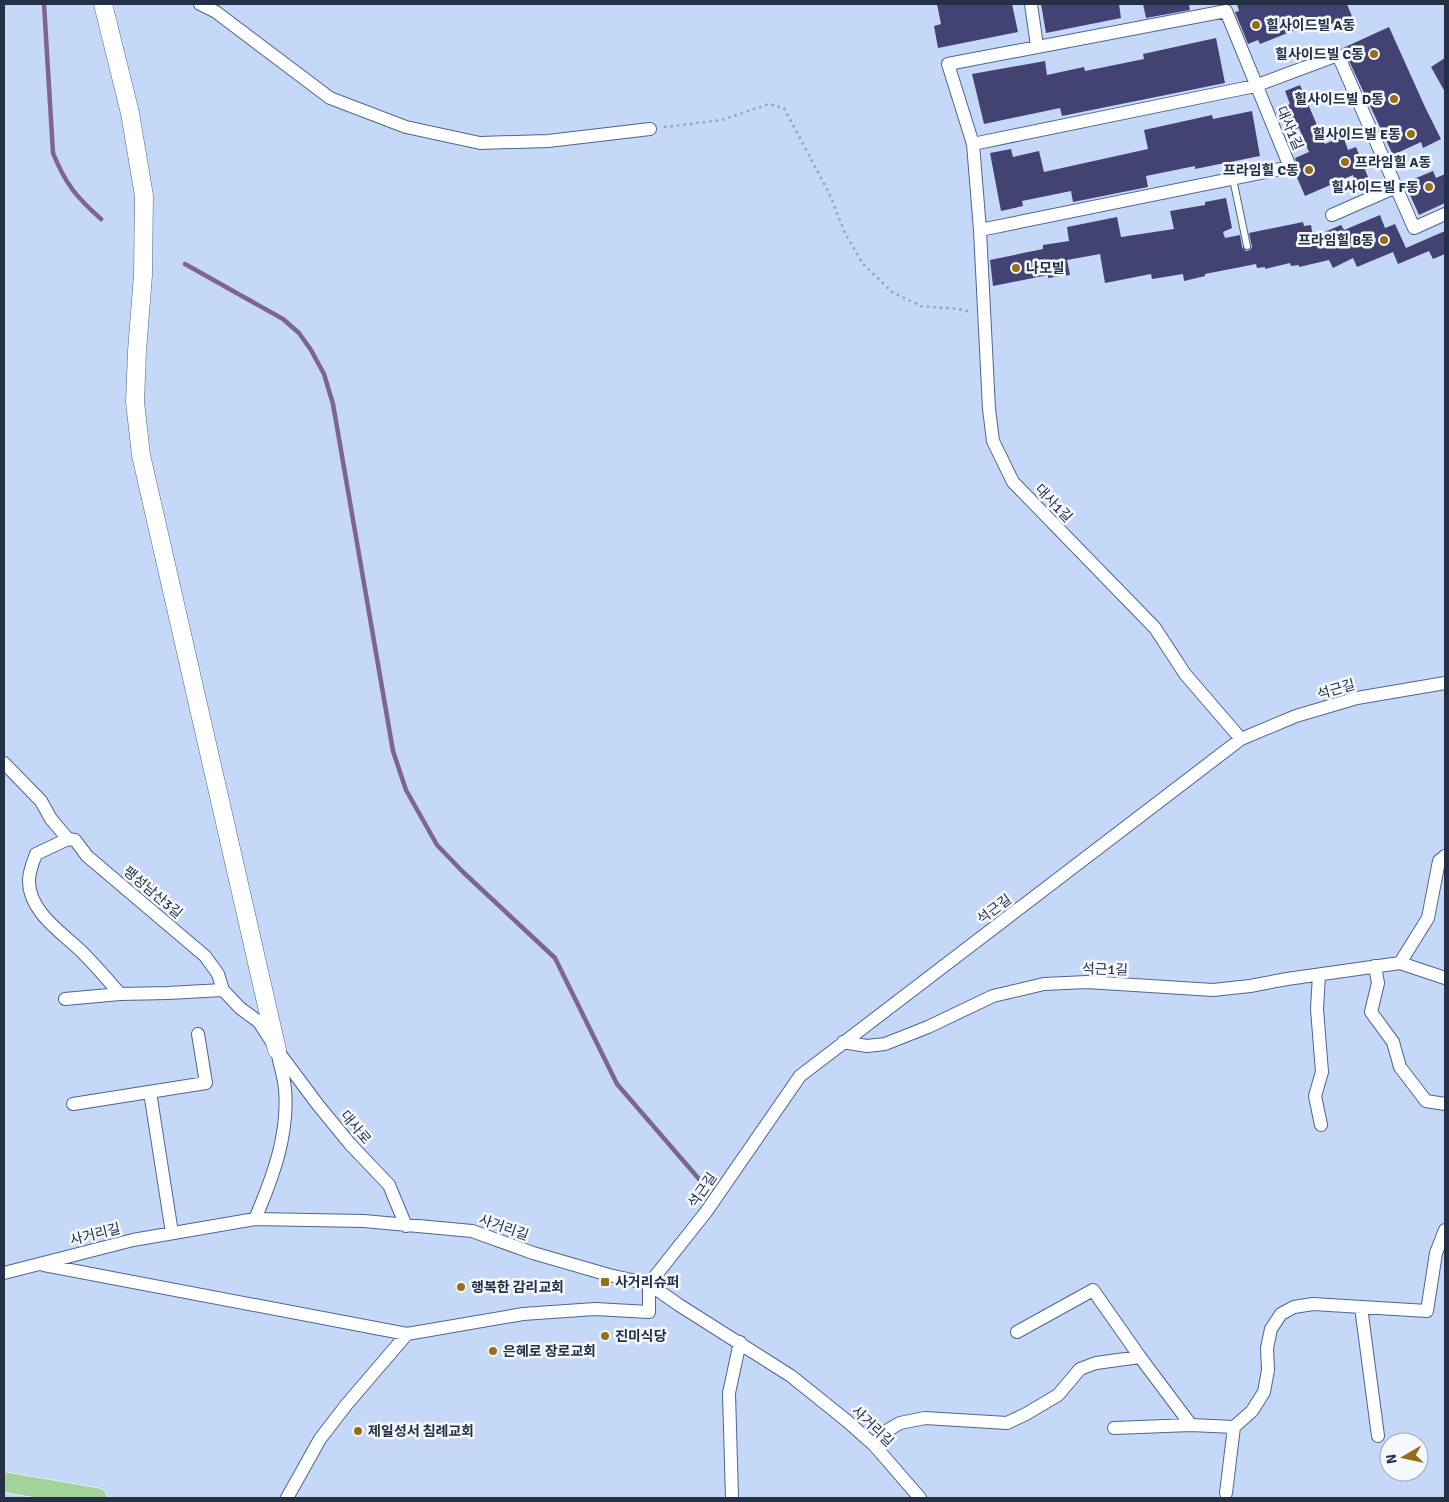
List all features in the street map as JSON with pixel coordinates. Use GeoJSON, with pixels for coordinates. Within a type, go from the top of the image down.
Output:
{"type":"FeatureCollection","features":[{"type":"Feature","properties":{"kind":"main road"},"geometry":{"type":"LineString","coordinates":[[4,1482],[97,1498]]}},
{"type":"Feature","properties":{"kind":"street"},"geometry":{"type":"LineString","coordinates":[[103,4],[130,113],[144,196],[143,275],[136,350],[135,402],[141,455],[285,1088],[280,1151],[269,1186],[255,1219]]}},
{"type":"Feature","properties":{"kind":"street"},"geometry":{"type":"LineString","coordinates":[[200,4],[216,12],[330,98],[406,127],[480,143],[548,141],[650,129]]}},
{"type":"Feature","properties":{"kind":"street"},"geometry":{"type":"LineString","coordinates":[[1031,4],[1038,46]]}},
{"type":"Feature","properties":{"kind":"street","name":"대사1길"},"geometry":{"type":"LineString","coordinates":[[980,230],[1290,168],[1226,7],[948,64],[973,144],[980,230],[989,409],[993,441],[1013,482],[1155,628],[1185,674],[1241,739]]}},
{"type":"Feature","properties":{"kind":"street"},"geometry":{"type":"LineString","coordinates":[[973,144],[1256,86],[1338,55],[1414,228],[1445,214]]}},
{"type":"Feature","properties":{"kind":"street"},"geometry":{"type":"LineString","coordinates":[[1332,215],[1396,187]]}},
{"type":"Feature","properties":{"kind":"street","name":"석근길"},"geometry":{"type":"LineString","coordinates":[[650,1284],[706,1212],[800,1076],[1241,739],[1296,716],[1357,698],[1445,683]]}},
{"type":"Feature","properties":{"kind":"street","name":"팽성남산3길"},"geometry":{"type":"LineString","coordinates":[[4,763],[41,801],[51,820],[68,839],[75,840],[87,856],[205,956],[218,974],[223,990],[240,1008],[259,1022],[277,1050]]}},
{"type":"Feature","properties":{"kind":"street"},"geometry":{"type":"LineString","coordinates":[[68,839],[36,854],[29,880],[35,903],[44,915],[84,954],[120,994]]}},
{"type":"Feature","properties":{"kind":"street"},"geometry":{"type":"LineString","coordinates":[[1400,962],[1428,918],[1439,861],[1445,856]]}},
{"type":"Feature","properties":{"kind":"street","name":"석근1길"},"geometry":{"type":"LineString","coordinates":[[843,1042],[867,1046],[885,1044],[928,1027],[994,996],[1044,984],[1087,982],[1213,990],[1250,986],[1400,962],[1445,978]]}},
{"type":"Feature","properties":{"kind":"street"},"geometry":{"type":"LineString","coordinates":[[1375,966],[1378,983],[1371,1012],[1393,1042],[1400,1068],[1426,1101],[1445,1104]]}},
{"type":"Feature","properties":{"kind":"street"},"geometry":{"type":"LineString","coordinates":[[1318,975],[1317,1009],[1322,1072],[1315,1096],[1321,1125]]}},
{"type":"Feature","properties":{"kind":"street"},"geometry":{"type":"LineString","coordinates":[[65,999],[120,994],[223,990]]}},
{"type":"Feature","properties":{"kind":"street"},"geometry":{"type":"LineString","coordinates":[[73,1104],[206,1083],[198,1034]]}},
{"type":"Feature","properties":{"kind":"street","name":"대사로"},"geometry":{"type":"LineString","coordinates":[[277,1050],[350,1144],[389,1185],[406,1226]]}},
{"type":"Feature","properties":{"kind":"street"},"geometry":{"type":"LineString","coordinates":[[150,1092],[172,1233]]}},
{"type":"Feature","properties":{"kind":"street","name":"사거리길"},"geometry":{"type":"LineString","coordinates":[[4,1273],[133,1240],[255,1219],[364,1221],[472,1231],[533,1253],[609,1276],[650,1284],[679,1305],[791,1376],[847,1421],[874,1446],[920,1498]]}},
{"type":"Feature","properties":{"kind":"street"},"geometry":{"type":"LineString","coordinates":[[1226,1493],[1234,1427],[1252,1411],[1264,1392],[1268,1370],[1267,1348],[1271,1329],[1281,1314],[1294,1307],[1313,1304],[1427,1311],[1436,1253],[1445,1230]]}},
{"type":"Feature","properties":{"kind":"street"},"geometry":{"type":"LineString","coordinates":[[42,1264],[407,1334],[523,1314],[595,1309],[649,1312],[650,1284]]}},
{"type":"Feature","properties":{"kind":"street"},"geometry":{"type":"LineString","coordinates":[[1017,1332],[1093,1290],[1191,1425]]}},
{"type":"Feature","properties":{"kind":"street"},"geometry":{"type":"LineString","coordinates":[[1361,1307],[1378,1436]]}},
{"type":"Feature","properties":{"kind":"street"},"geometry":{"type":"LineString","coordinates":[[287,1498],[320,1439],[347,1404],[407,1334]]}},
{"type":"Feature","properties":{"kind":"street"},"geometry":{"type":"LineString","coordinates":[[732,1498],[728,1393],[740,1342]]}},
{"type":"Feature","properties":{"kind":"street"},"geometry":{"type":"LineString","coordinates":[[874,1446],[883,1433],[900,1423],[925,1418],[1007,1423],[1058,1395],[1080,1369],[1096,1363],[1140,1357]]}},
{"type":"Feature","properties":{"kind":"street"},"geometry":{"type":"LineString","coordinates":[[1114,1428],[1191,1425],[1234,1427]]}},
{"type":"Feature","properties":{"kind":"lane"},"geometry":{"type":"LineString","coordinates":[[1233,179],[1247,246]]}},
{"type":"Feature","properties":{"kind":"path"},"geometry":{"type":"LineString","coordinates":[[650,129],[722,120],[769,104],[784,108],[829,192],[845,233],[863,264],[892,292],[921,306],[958,309],[984,316]]}},
{"type":"Feature","properties":{"kind":"building"},"geometry":{"type":"Polygon","coordinates":[[[937,4],[1012,4],[1018,32],[938,48],[934,26],[941,24],[937,4]]]}},
{"type":"Feature","properties":{"kind":"building"},"geometry":{"type":"Polygon","coordinates":[[[1041,4],[1119,4],[1121,18],[1046,33],[1041,4]]]}},
{"type":"Feature","properties":{"kind":"building"},"geometry":{"type":"Polygon","coordinates":[[[1143,4],[1189,4],[1190,10],[1146,18],[1143,4]]]}},
{"type":"Feature","properties":{"kind":"building"},"geometry":{"type":"Polygon","coordinates":[[[1237,4],[1347,4],[1353,19],[1341,24],[1339,21],[1321,28],[1318,21],[1260,44],[1258,40],[1248,44],[1235,12],[1239,11],[1237,4]]]}},
{"type":"Feature","properties":{"kind":"building"},"geometry":{"type":"Polygon","coordinates":[[[1389,27],[1441,139],[1423,148],[1421,142],[1393,155],[1343,48],[1389,27]]]}},
{"type":"Feature","properties":{"kind":"building"},"geometry":{"type":"Polygon","coordinates":[[[1216,38],[1225,83],[1062,116],[1060,108],[984,124],[972,74],[1045,61],[1047,75],[1084,67],[1085,71],[1144,59],[1143,54],[1216,38]]]}},
{"type":"Feature","properties":{"kind":"building"},"geometry":{"type":"Polygon","coordinates":[[[1445,58],[1445,92],[1431,67],[1445,58]]]}},
{"type":"Feature","properties":{"kind":"building"},"geometry":{"type":"Polygon","coordinates":[[[1300,85],[1325,144],[1343,136],[1348,150],[1356,147],[1370,182],[1357,187],[1353,175],[1305,196],[1295,173],[1298,168],[1295,158],[1309,152],[1299,128],[1289,132],[1279,109],[1290,104],[1285,91],[1300,85]]]}},
{"type":"Feature","properties":{"kind":"building"},"geometry":{"type":"Polygon","coordinates":[[[1252,111],[1260,156],[1195,169],[1195,166],[1146,176],[1148,187],[1073,202],[1071,191],[1022,201],[1023,206],[1001,211],[990,153],[1011,149],[1013,157],[1039,151],[1044,172],[1148,149],[1144,130],[1212,115],[1213,119],[1252,111]]]}},
{"type":"Feature","properties":{"kind":"building","name":"힐사이드빌 F동"},"geometry":{"type":"Polygon","coordinates":[[[1433,171],[1436,178],[1445,174],[1445,203],[1419,215],[1410,195],[1415,193],[1409,181],[1433,171]]]}},
{"type":"Feature","properties":{"kind":"building"},"geometry":{"type":"Polygon","coordinates":[[[1226,198],[1232,228],[1223,232],[1225,238],[1240,235],[1242,247],[1246,251],[1252,247],[1249,233],[1303,222],[1304,226],[1311,225],[1313,237],[1341,225],[1344,230],[1380,215],[1385,228],[1395,224],[1406,248],[1445,231],[1445,254],[1433,259],[1429,251],[1398,264],[1393,252],[1357,267],[1353,258],[1333,268],[1329,260],[1299,267],[1299,265],[1291,266],[1290,263],[1265,269],[1265,267],[1257,268],[1256,264],[1205,274],[1205,276],[1184,281],[1183,274],[1152,279],[1151,274],[1105,283],[1100,254],[1067,260],[1070,275],[1048,278],[1048,275],[993,286],[990,260],[1043,249],[1043,245],[1069,241],[1067,227],[1117,217],[1121,237],[1174,229],[1170,211],[1205,205],[1205,202],[1226,198]]]}},
{"type":"Feature","properties":{"kind":"waterway"},"geometry":{"type":"LineString","coordinates":[[44,4],[53,153],[72,189],[101,219]]}},
{"type":"Feature","properties":{"kind":"waterway"},"geometry":{"type":"LineString","coordinates":[[185,264],[283,319],[299,333],[311,350],[324,374],[333,404],[393,751],[406,790],[437,845],[463,872],[555,958],[617,1084],[699,1179]]}},
{"type":"Feature","properties":{"kind":"place","name":"힐사이드빌 A동"},"geometry":{"type":"Point","coordinates":[1256,25]}},
{"type":"Feature","properties":{"kind":"place","name":"힐사이드빌 C동"},"geometry":{"type":"Point","coordinates":[1374,54]}},
{"type":"Feature","properties":{"kind":"place","name":"힐사이드빌 D동"},"geometry":{"type":"Point","coordinates":[1394,99]}},
{"type":"Feature","properties":{"kind":"place","name":"힐사이드빌 E동"},"geometry":{"type":"Point","coordinates":[1411,134]}},
{"type":"Feature","properties":{"kind":"place","name":"프라임힐 A동"},"geometry":{"type":"Point","coordinates":[1345,162]}},
{"type":"Feature","properties":{"kind":"place","name":"프라임힐 C동"},"geometry":{"type":"Point","coordinates":[1309,170]}},
{"type":"Feature","properties":{"kind":"place","name":"힐사이드빌 F동"},"geometry":{"type":"Point","coordinates":[1429,187]}},
{"type":"Feature","properties":{"kind":"place","name":"프라임힐 B동"},"geometry":{"type":"Point","coordinates":[1384,240]}},
{"type":"Feature","properties":{"kind":"place","name":"나모빌"},"geometry":{"type":"Point","coordinates":[1016,268]}},
{"type":"Feature","properties":{"kind":"place","name":"사거리슈퍼"},"geometry":{"type":"Point","coordinates":[605,1282]}},
{"type":"Feature","properties":{"kind":"place","name":"행복한 감리교회"},"geometry":{"type":"Point","coordinates":[461,1287]}},
{"type":"Feature","properties":{"kind":"place","name":"진미식당"},"geometry":{"type":"Point","coordinates":[605,1336]}},
{"type":"Feature","properties":{"kind":"place","name":"은혜로 장로교회"},"geometry":{"type":"Point","coordinates":[493,1351]}},
{"type":"Feature","properties":{"kind":"place","name":"제일성서 침례교회"},"geometry":{"type":"Point","coordinates":[358,1431]}}]}
